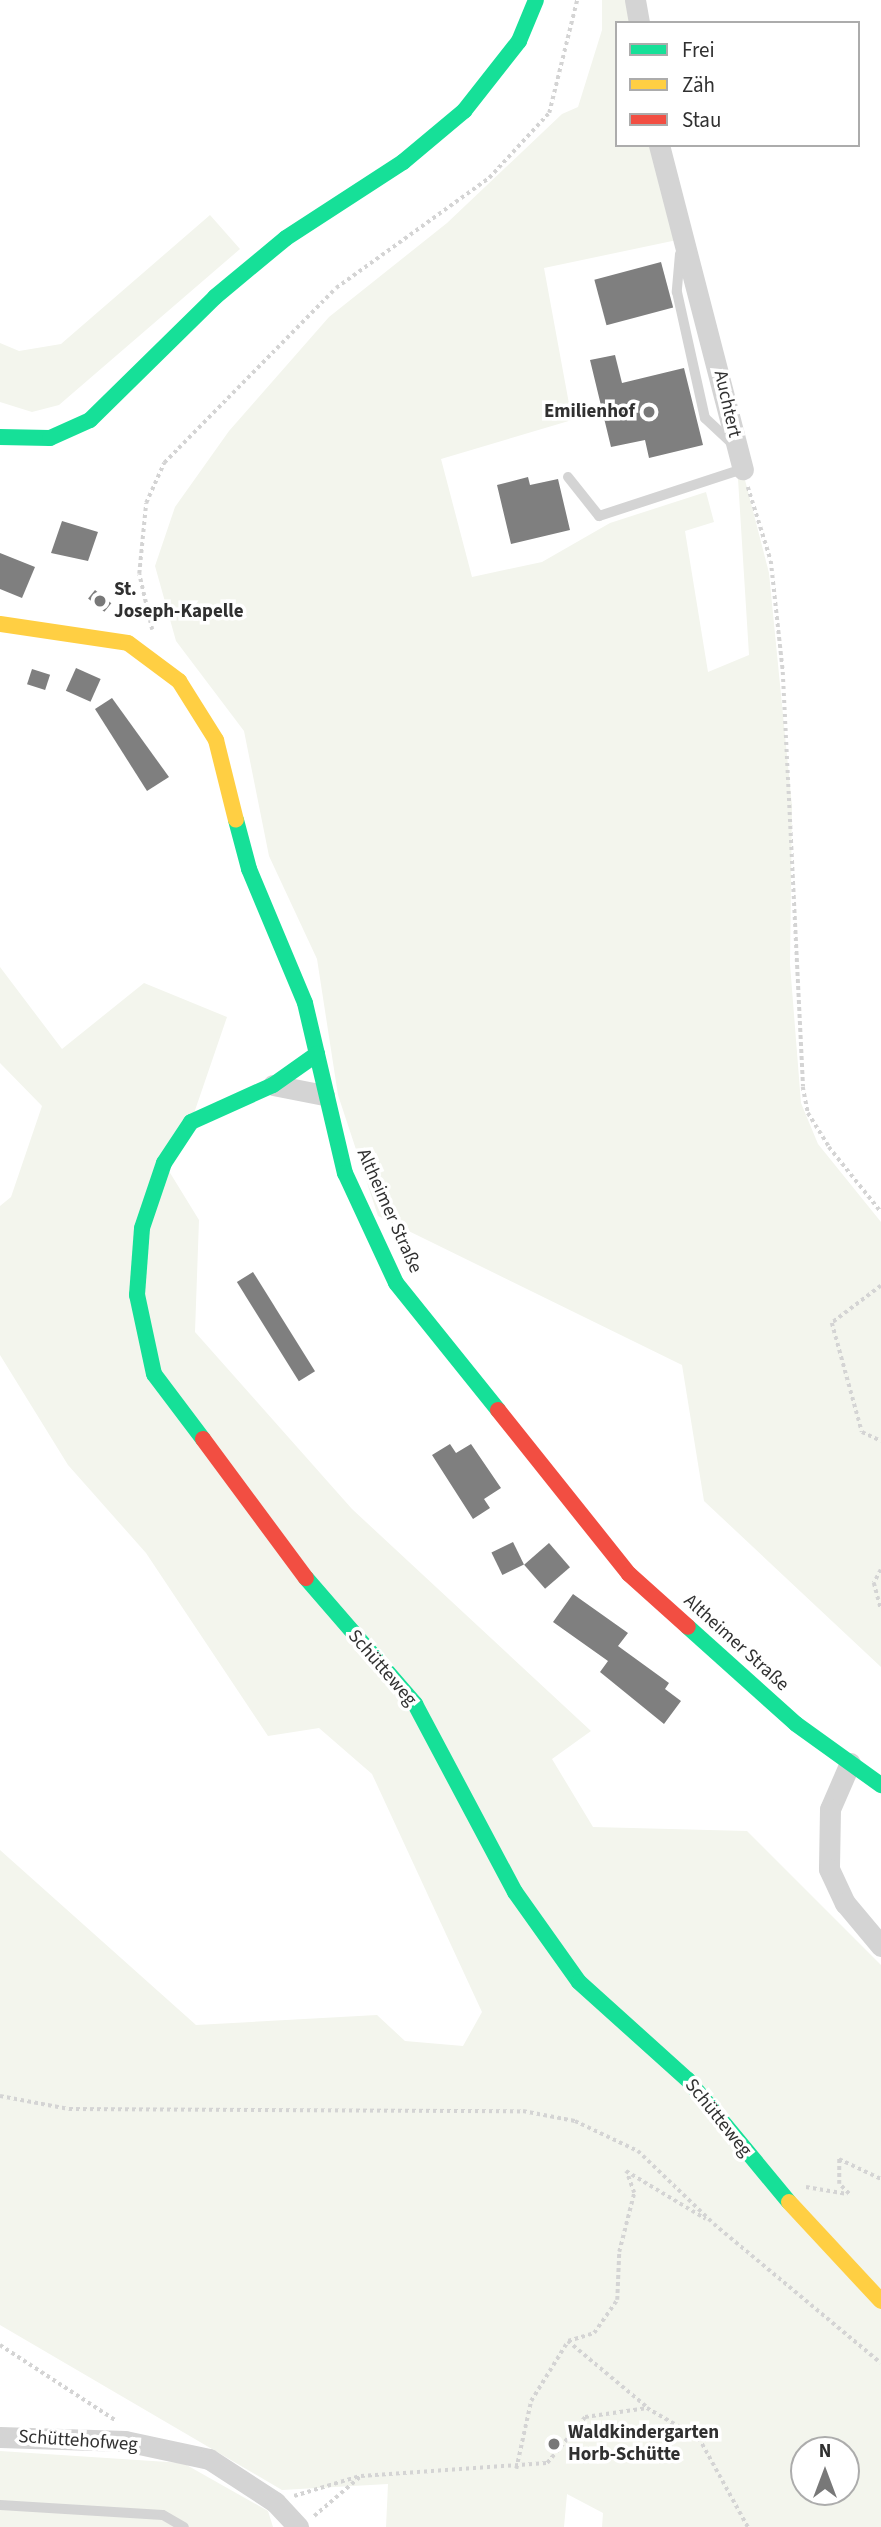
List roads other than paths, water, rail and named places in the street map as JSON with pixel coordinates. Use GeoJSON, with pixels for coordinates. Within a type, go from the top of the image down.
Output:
{"type":"FeatureCollection","features":[{"type":"Feature","properties":{"kind":"street"},"geometry":{"type":"LineString","coordinates":[[0,437],[37,440],[90,420],[276,247],[403,162],[464,111],[519,41],[536,0]]}},
{"type":"Feature","properties":{"kind":"street"},"geometry":{"type":"LineString","coordinates":[[635,0],[639,21]]}},
{"type":"Feature","properties":{"kind":"street","name":"Auchtert"},"geometry":{"type":"LineString","coordinates":[[659,147],[681,244],[740,458]]}},
{"type":"Feature","properties":{"kind":"street","name":"Altheimer Straße"},"geometry":{"type":"LineString","coordinates":[[0,624],[93,634],[155,660],[179,681],[216,740],[249,869],[290,958],[317,1054],[324,1095],[345,1173],[396,1283],[629,1574],[796,1724],[881,1785]]}},
{"type":"Feature","properties":{"kind":"street","name":"Schütteweg"},"geometry":{"type":"LineString","coordinates":[[317,1054],[273,1085],[191,1122],[164,1163],[142,1228],[137,1295],[154,1374],[330,1609],[415,1704],[515,1892],[579,1982],[688,2080],[768,2180],[881,2301]]}},
{"type":"Feature","properties":{"kind":"street"},"geometry":{"type":"LineString","coordinates":[[273,1085],[324,1095]]}},
{"type":"Feature","properties":{"kind":"street"},"geometry":{"type":"LineString","coordinates":[[850,1763],[830,1809],[829,1869],[845,1903],[881,1946]]}},
{"type":"Feature","properties":{"kind":"street","name":"Schüttehofweg"},"geometry":{"type":"LineString","coordinates":[[0,2437],[125,2441],[209,2459],[275,2502],[297,2524]]}},
{"type":"Feature","properties":{"kind":"lane"},"geometry":{"type":"LineString","coordinates":[[568,477],[599,516],[740,458]]}},
{"type":"Feature","properties":{"kind":"lane"},"geometry":{"type":"LineString","coordinates":[[0,2505],[163,2515],[184,2527]]}},
{"type":"Feature","properties":{"kind":"place","name":"Emilienhof"},"geometry":{"type":"Point","coordinates":[649,412]}},
{"type":"Feature","properties":{"kind":"place","name":"St. Joseph-Kapelle"},"geometry":{"type":"Point","coordinates":[100,601]}},
{"type":"Feature","properties":{"kind":"place","name":"Waldkindergarten Horb-Schütte"},"geometry":{"type":"Point","coordinates":[554,2444]}}]}
